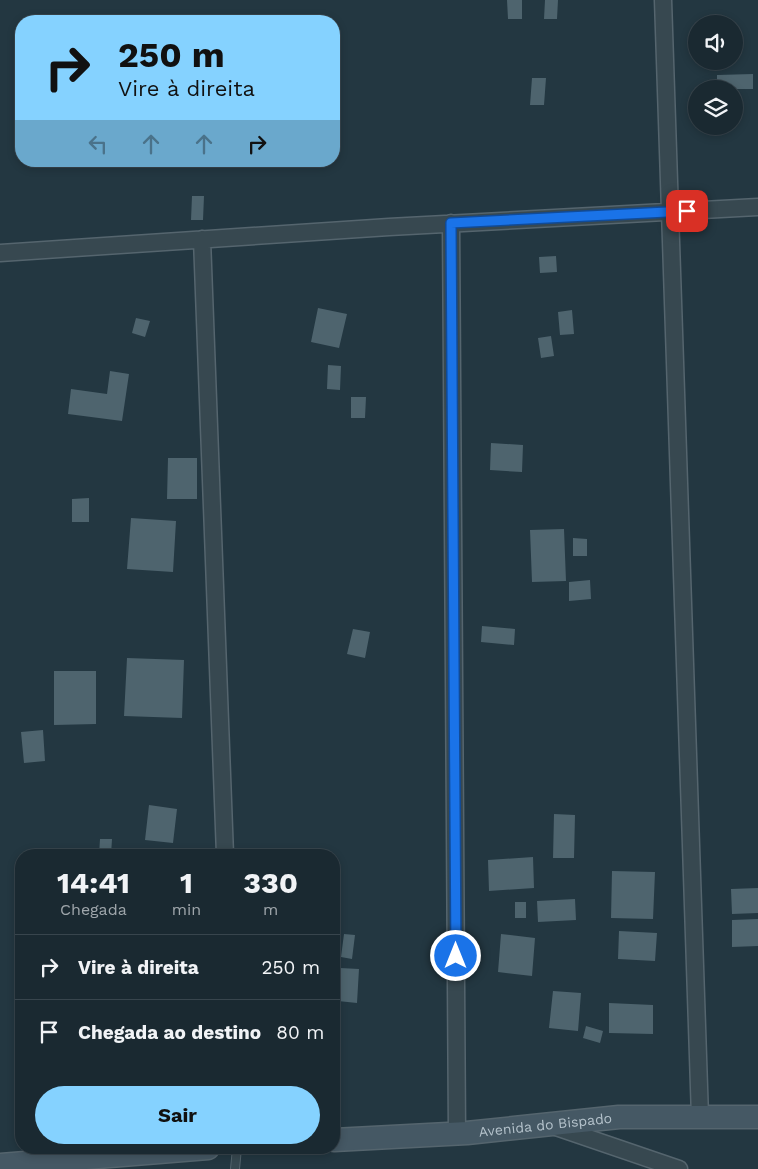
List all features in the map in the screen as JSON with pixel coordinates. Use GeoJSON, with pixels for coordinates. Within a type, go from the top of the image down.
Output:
{"type":"FeatureCollection","features":[{"type":"Feature","properties":{"kind":"main road","name":"Avenida do Bispado"},"geometry":{"type":"LineString","coordinates":[[340,1140],[457,1134],[619,1117],[758,1116]]}},
{"type":"Feature","properties":{"kind":"main road"},"geometry":{"type":"LineString","coordinates":[[0,1165],[19,1162],[90,1163],[161,1154]]}},
{"type":"Feature","properties":{"kind":"street"},"geometry":{"type":"LineString","coordinates":[[663,0],[700,1117]]}},
{"type":"Feature","properties":{"kind":"street"},"geometry":{"type":"LineString","coordinates":[[0,253],[451,223],[758,207]]}},
{"type":"Feature","properties":{"kind":"street"},"geometry":{"type":"LineString","coordinates":[[451,223],[457,1134]]}},
{"type":"Feature","properties":{"kind":"street"},"geometry":{"type":"LineString","coordinates":[[202,239],[226,849]]}},
{"type":"Feature","properties":{"kind":"street"},"geometry":{"type":"LineString","coordinates":[[549,1124],[679,1169]]}},
{"type":"Feature","properties":{"kind":"lane"},"geometry":{"type":"LineString","coordinates":[[235,1169],[236,1154]]}},
{"type":"Feature","properties":{"kind":"building"},"geometry":{"type":"Polygon","coordinates":[[[507,0],[522,0],[522,19],[508,19],[507,0]]]}},
{"type":"Feature","properties":{"kind":"building"},"geometry":{"type":"Polygon","coordinates":[[[545,0],[558,0],[557,19],[544,19],[545,0]]]}},
{"type":"Feature","properties":{"kind":"building"},"geometry":{"type":"Polygon","coordinates":[[[753,74],[753,89],[743,89],[743,80],[717,80],[717,75],[753,74]]]}},
{"type":"Feature","properties":{"kind":"building"},"geometry":{"type":"Polygon","coordinates":[[[532,78],[546,78],[544,105],[530,105],[532,78]]]}},
{"type":"Feature","properties":{"kind":"building"},"geometry":{"type":"Polygon","coordinates":[[[192,196],[204,196],[203,220],[191,220],[192,196]]]}},
{"type":"Feature","properties":{"kind":"building"},"geometry":{"type":"Polygon","coordinates":[[[556,256],[557,272],[540,273],[539,257],[556,256]]]}},
{"type":"Feature","properties":{"kind":"building"},"geometry":{"type":"Polygon","coordinates":[[[318,308],[347,314],[339,348],[311,342],[318,308]]]}},
{"type":"Feature","properties":{"kind":"building"},"geometry":{"type":"Polygon","coordinates":[[[572,310],[574,334],[560,335],[558,312],[572,310]]]}},
{"type":"Feature","properties":{"kind":"building"},"geometry":{"type":"Polygon","coordinates":[[[136,318],[150,321],[145,337],[132,333],[136,318]]]}},
{"type":"Feature","properties":{"kind":"building"},"geometry":{"type":"Polygon","coordinates":[[[551,336],[554,356],[541,358],[538,338],[551,336]]]}},
{"type":"Feature","properties":{"kind":"building"},"geometry":{"type":"Polygon","coordinates":[[[328,365],[341,366],[340,390],[327,389],[328,365]]]}},
{"type":"Feature","properties":{"kind":"building"},"geometry":{"type":"Polygon","coordinates":[[[110,371],[129,374],[122,421],[68,414],[71,389],[107,394],[110,371]]]}},
{"type":"Feature","properties":{"kind":"building"},"geometry":{"type":"Polygon","coordinates":[[[351,397],[366,397],[365,418],[351,418],[351,397]]]}},
{"type":"Feature","properties":{"kind":"building"},"geometry":{"type":"Polygon","coordinates":[[[491,443],[523,445],[522,472],[490,470],[491,443]]]}},
{"type":"Feature","properties":{"kind":"building"},"geometry":{"type":"Polygon","coordinates":[[[168,458],[197,458],[197,499],[167,499],[168,458]]]}},
{"type":"Feature","properties":{"kind":"building"},"geometry":{"type":"Polygon","coordinates":[[[89,498],[89,522],[72,522],[72,499],[89,498]]]}},
{"type":"Feature","properties":{"kind":"building"},"geometry":{"type":"Polygon","coordinates":[[[131,518],[176,521],[173,572],[127,569],[131,518]]]}},
{"type":"Feature","properties":{"kind":"building"},"geometry":{"type":"Polygon","coordinates":[[[564,529],[566,581],[532,582],[530,530],[564,529]]]}},
{"type":"Feature","properties":{"kind":"building"},"geometry":{"type":"Polygon","coordinates":[[[573,538],[587,539],[587,556],[573,556],[573,538]]]}},
{"type":"Feature","properties":{"kind":"building"},"geometry":{"type":"Polygon","coordinates":[[[590,580],[591,599],[569,601],[569,582],[590,580]]]}},
{"type":"Feature","properties":{"kind":"building"},"geometry":{"type":"Polygon","coordinates":[[[482,626],[515,629],[514,645],[481,642],[482,626]]]}},
{"type":"Feature","properties":{"kind":"building"},"geometry":{"type":"Polygon","coordinates":[[[353,629],[370,632],[365,658],[347,654],[353,629]]]}},
{"type":"Feature","properties":{"kind":"building"},"geometry":{"type":"Polygon","coordinates":[[[127,658],[184,660],[182,718],[124,716],[127,658]]]}},
{"type":"Feature","properties":{"kind":"building"},"geometry":{"type":"Polygon","coordinates":[[[54,671],[96,671],[96,724],[54,725],[54,671]]]}},
{"type":"Feature","properties":{"kind":"building"},"geometry":{"type":"Polygon","coordinates":[[[43,730],[45,761],[24,763],[21,732],[43,730]]]}},
{"type":"Feature","properties":{"kind":"building"},"geometry":{"type":"Polygon","coordinates":[[[149,805],[177,809],[173,843],[145,840],[149,805]]]}},
{"type":"Feature","properties":{"kind":"building"},"geometry":{"type":"Polygon","coordinates":[[[554,814],[575,815],[574,858],[553,858],[554,814]]]}},
{"type":"Feature","properties":{"kind":"building"},"geometry":{"type":"Polygon","coordinates":[[[100,839],[112,839],[111,849],[99,849],[100,839]]]}},
{"type":"Feature","properties":{"kind":"building"},"geometry":{"type":"Polygon","coordinates":[[[533,857],[534,888],[489,891],[488,860],[533,857]]]}},
{"type":"Feature","properties":{"kind":"building"},"geometry":{"type":"Polygon","coordinates":[[[612,871],[655,872],[653,919],[611,918],[612,871]]]}},
{"type":"Feature","properties":{"kind":"building"},"geometry":{"type":"Polygon","coordinates":[[[758,888],[758,913],[732,914],[731,889],[758,888]]]}},
{"type":"Feature","properties":{"kind":"building"},"geometry":{"type":"Polygon","coordinates":[[[575,899],[576,920],[538,922],[537,901],[575,899]]]}},
{"type":"Feature","properties":{"kind":"building"},"geometry":{"type":"Polygon","coordinates":[[[515,902],[526,902],[526,918],[515,918],[515,902]]]}},
{"type":"Feature","properties":{"kind":"building"},"geometry":{"type":"Polygon","coordinates":[[[758,919],[758,946],[732,947],[732,920],[758,919]]]}},
{"type":"Feature","properties":{"kind":"building"},"geometry":{"type":"Polygon","coordinates":[[[619,931],[657,933],[655,961],[618,959],[619,931]]]}},
{"type":"Feature","properties":{"kind":"building"},"geometry":{"type":"Polygon","coordinates":[[[344,934],[355,935],[352,959],[341,957],[344,934]]]}},
{"type":"Feature","properties":{"kind":"building"},"geometry":{"type":"Polygon","coordinates":[[[501,934],[535,938],[532,976],[498,972],[501,934]]]}},
{"type":"Feature","properties":{"kind":"building"},"geometry":{"type":"Polygon","coordinates":[[[340,968],[359,969],[357,1003],[340,1001],[340,968]]]}},
{"type":"Feature","properties":{"kind":"building"},"geometry":{"type":"Polygon","coordinates":[[[553,991],[581,993],[578,1031],[549,1028],[553,991]]]}},
{"type":"Feature","properties":{"kind":"building"},"geometry":{"type":"Polygon","coordinates":[[[609,1003],[653,1005],[653,1034],[609,1033],[609,1003]]]}},
{"type":"Feature","properties":{"kind":"building"},"geometry":{"type":"Polygon","coordinates":[[[586,1026],[603,1031],[600,1043],[583,1038],[586,1026]]]}},
{"type":"Feature","properties":{"kind":"route"},"geometry":{"type":"LineString","coordinates":[[456,956],[451,223],[687,211]]}}]}
